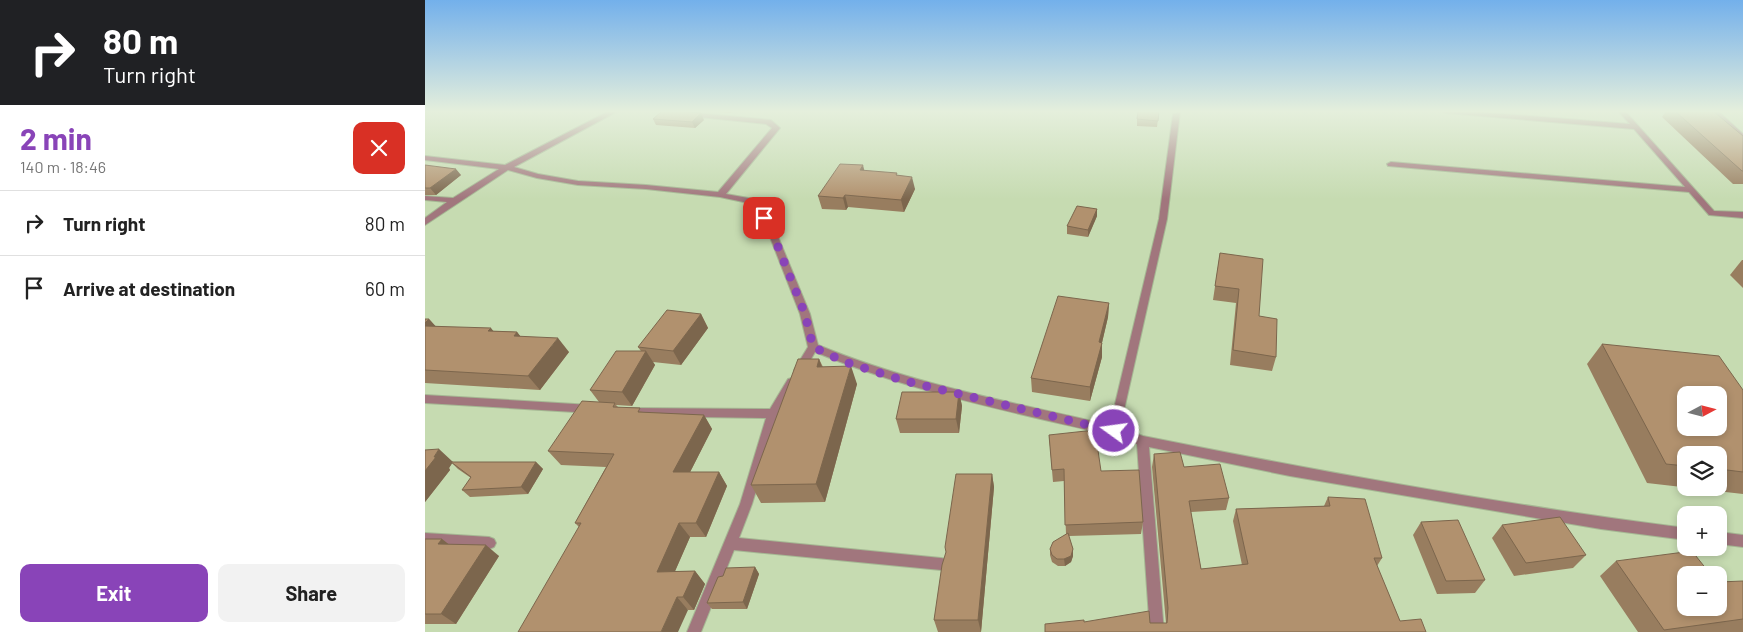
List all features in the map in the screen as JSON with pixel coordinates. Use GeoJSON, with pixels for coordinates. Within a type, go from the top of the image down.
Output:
{"type":"FeatureCollection","features":[{"type":"Feature","properties":{"kind":"street"},"geometry":{"type":"LineString","coordinates":[[425,222],[453,200],[528,154],[555,140]]}},
{"type":"Feature","properties":{"kind":"street"},"geometry":{"type":"LineString","coordinates":[[720,195],[766,140]]}},
{"type":"Feature","properties":{"kind":"street"},"geometry":{"type":"LineString","coordinates":[[1114,431],[1163,219],[1173,140]]}},
{"type":"Feature","properties":{"kind":"street"},"geometry":{"type":"LineString","coordinates":[[1648,140],[1712,213],[1743,215]]}},
{"type":"Feature","properties":{"kind":"street"},"geometry":{"type":"LineString","coordinates":[[425,158],[508,168],[537,176],[578,183],[720,195],[751,201],[759,209],[770,227],[805,314],[813,347],[773,414],[746,504],[694,632]]}},
{"type":"Feature","properties":{"kind":"street"},"geometry":{"type":"LineString","coordinates":[[1391,164],[1692,190]]}},
{"type":"Feature","properties":{"kind":"street"},"geometry":{"type":"LineString","coordinates":[[425,198],[453,200]]}},
{"type":"Feature","properties":{"kind":"street"},"geometry":{"type":"LineString","coordinates":[[813,347],[845,362],[905,381],[1114,431],[1143,441],[1299,472],[1592,521],[1677,533]]}},
{"type":"Feature","properties":{"kind":"street"},"geometry":{"type":"LineString","coordinates":[[425,399],[600,410]]}},
{"type":"Feature","properties":{"kind":"street"},"geometry":{"type":"LineString","coordinates":[[619,411],[773,414]]}},
{"type":"Feature","properties":{"kind":"street"},"geometry":{"type":"LineString","coordinates":[[1143,441],[1157,632]]}},
{"type":"Feature","properties":{"kind":"street"},"geometry":{"type":"LineString","coordinates":[[425,539],[489,544]]}},
{"type":"Feature","properties":{"kind":"street"},"geometry":{"type":"LineString","coordinates":[[1727,539],[1743,541]]}},
{"type":"Feature","properties":{"kind":"street"},"geometry":{"type":"LineString","coordinates":[[730,542],[941,564]]}},
{"type":"Feature","properties":{"kind":"building"},"geometry":{"type":"Polygon","coordinates":[[[1708,140],[1743,140],[1742,171],[1708,140]]]}},
{"type":"Feature","properties":{"kind":"building"},"geometry":{"type":"Polygon","coordinates":[[[840,164],[863,165],[860,170],[897,173],[896,175],[912,177],[901,200],[845,195],[843,198],[818,196],[840,164]]]}},
{"type":"Feature","properties":{"kind":"building"},"geometry":{"type":"Polygon","coordinates":[[[425,165],[456,169],[430,188],[425,188],[425,165]]]}},
{"type":"Feature","properties":{"kind":"building"},"geometry":{"type":"Polygon","coordinates":[[[1077,206],[1097,209],[1088,230],[1067,226],[1077,206]]]}},
{"type":"Feature","properties":{"kind":"building"},"geometry":{"type":"Polygon","coordinates":[[[1220,253],[1263,259],[1259,316],[1277,319],[1276,357],[1233,350],[1239,289],[1215,286],[1220,253]]]}},
{"type":"Feature","properties":{"kind":"building"},"geometry":{"type":"Polygon","coordinates":[[[1058,296],[1109,303],[1099,342],[1102,343],[1090,387],[1031,378],[1058,296]]]}},
{"type":"Feature","properties":{"kind":"building"},"geometry":{"type":"Polygon","coordinates":[[[667,310],[701,314],[673,351],[638,347],[667,310]]]}},
{"type":"Feature","properties":{"kind":"building"},"geometry":{"type":"Polygon","coordinates":[[[425,326],[491,328],[488,331],[517,332],[514,336],[558,338],[528,376],[425,370],[425,326]]]}},
{"type":"Feature","properties":{"kind":"building"},"geometry":{"type":"Polygon","coordinates":[[[1602,344],[1719,356],[1743,390],[1743,472],[1727,470],[1727,446],[1677,446],[1677,465],[1666,464],[1602,344]]]}},
{"type":"Feature","properties":{"kind":"building"},"geometry":{"type":"Polygon","coordinates":[[[616,351],[646,351],[622,392],[590,390],[616,351]]]}},
{"type":"Feature","properties":{"kind":"building"},"geometry":{"type":"Polygon","coordinates":[[[798,359],[819,359],[817,367],[851,366],[816,484],[751,485],[798,359]]]}},
{"type":"Feature","properties":{"kind":"building"},"geometry":{"type":"Polygon","coordinates":[[[902,392],[959,392],[956,419],[896,419],[902,392]]]}},
{"type":"Feature","properties":{"kind":"building"},"geometry":{"type":"Polygon","coordinates":[[[582,401],[615,403],[613,407],[640,408],[638,412],[704,415],[673,472],[719,472],[696,523],[679,523],[657,572],[695,571],[683,597],[677,597],[661,632],[518,632],[581,523],[575,523],[614,454],[548,451],[582,401]]]}},
{"type":"Feature","properties":{"kind":"building"},"geometry":{"type":"Polygon","coordinates":[[[1095,430],[1101,471],[1139,470],[1143,522],[1065,525],[1064,469],[1052,470],[1049,435],[1095,430]]]}},
{"type":"Feature","properties":{"kind":"building"},"geometry":{"type":"Polygon","coordinates":[[[439,449],[434,457],[436,457],[425,471],[425,450],[439,449]]]}},
{"type":"Feature","properties":{"kind":"building"},"geometry":{"type":"Polygon","coordinates":[[[1180,452],[1184,467],[1220,464],[1229,498],[1189,501],[1201,569],[1248,564],[1236,509],[1330,506],[1328,497],[1365,499],[1382,558],[1374,558],[1400,621],[1421,619],[1426,632],[1045,632],[1045,624],[1084,620],[1084,622],[1149,611],[1150,623],[1167,623],[1168,608],[1154,454],[1180,452]]]}},
{"type":"Feature","properties":{"kind":"building"},"geometry":{"type":"Polygon","coordinates":[[[451,462],[536,462],[521,487],[462,490],[471,477],[451,462]]]}},
{"type":"Feature","properties":{"kind":"building"},"geometry":{"type":"Polygon","coordinates":[[[956,474],[992,474],[978,620],[934,620],[942,565],[946,552],[945,547],[956,474]]]}},
{"type":"Feature","properties":{"kind":"building"},"geometry":{"type":"Polygon","coordinates":[[[1560,517],[1586,555],[1526,563],[1502,525],[1560,517]]]}},
{"type":"Feature","properties":{"kind":"building"},"geometry":{"type":"Polygon","coordinates":[[[1458,520],[1485,580],[1446,581],[1421,522],[1458,520]]]}},
{"type":"Feature","properties":{"kind":"building"},"geometry":{"type":"Polygon","coordinates":[[[1068,533],[1073,549],[1071,556],[1057,559],[1052,555],[1050,549],[1053,542],[1068,533]]]}},
{"type":"Feature","properties":{"kind":"building"},"geometry":{"type":"Polygon","coordinates":[[[425,539],[442,539],[438,544],[486,545],[441,614],[425,614],[425,539]]]}},
{"type":"Feature","properties":{"kind":"building"},"geometry":{"type":"Polygon","coordinates":[[[1677,553],[1677,556],[1696,556],[1704,566],[1677,566],[1677,616],[1727,616],[1727,582],[1743,581],[1743,619],[1664,630],[1616,561],[1677,553]]]}},
{"type":"Feature","properties":{"kind":"building"},"geometry":{"type":"Polygon","coordinates":[[[755,567],[743,602],[707,603],[718,577],[723,576],[726,568],[755,567]]]}},
{"type":"Feature","properties":{"kind":"route"},"geometry":{"type":"LineString","coordinates":[[764,218],[770,227],[782,261],[805,314],[813,347],[845,362],[905,381],[1114,431]]}}]}
